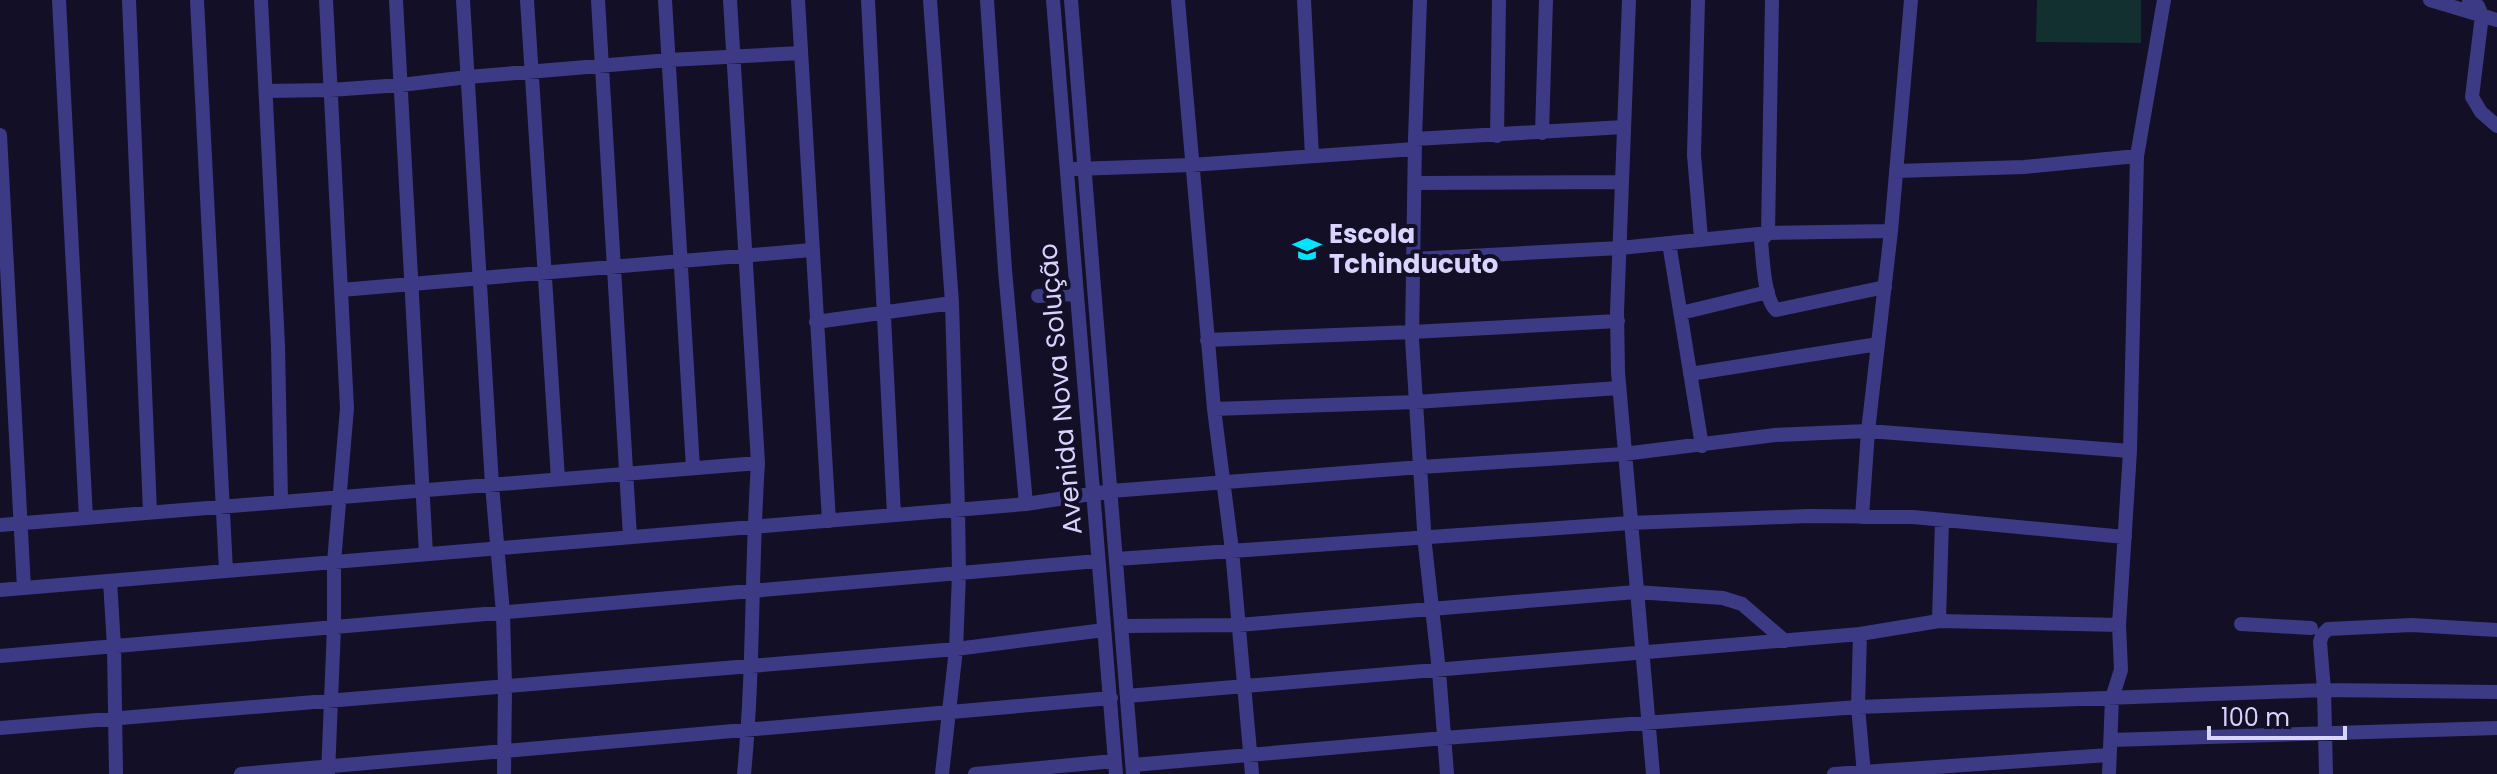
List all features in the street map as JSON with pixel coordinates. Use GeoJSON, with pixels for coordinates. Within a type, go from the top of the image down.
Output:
{"type":"FeatureCollection","features":[{"type":"Feature","properties":{"kind":"street"},"geometry":{"type":"LineString","coordinates":[[59,0],[86,518]]}},
{"type":"Feature","properties":{"kind":"street"},"geometry":{"type":"LineString","coordinates":[[129,0],[150,512]]}},
{"type":"Feature","properties":{"kind":"street"},"geometry":{"type":"LineString","coordinates":[[197,0],[226,571]]}},
{"type":"Feature","properties":{"kind":"street"},"geometry":{"type":"LineString","coordinates":[[261,0],[278,345],[281,502]]}},
{"type":"Feature","properties":{"kind":"street"},"geometry":{"type":"LineString","coordinates":[[326,0],[347,408],[334,562],[328,770]]}},
{"type":"Feature","properties":{"kind":"street"},"geometry":{"type":"LineString","coordinates":[[396,0],[426,554]]}},
{"type":"Feature","properties":{"kind":"street"},"geometry":{"type":"LineString","coordinates":[[463,0],[492,485],[503,613],[504,774]]}},
{"type":"Feature","properties":{"kind":"street"},"geometry":{"type":"LineString","coordinates":[[527,0],[558,479]]}},
{"type":"Feature","properties":{"kind":"street"},"geometry":{"type":"LineString","coordinates":[[598,0],[630,537]]}},
{"type":"Feature","properties":{"kind":"street"},"geometry":{"type":"LineString","coordinates":[[665,0],[693,468]]}},
{"type":"Feature","properties":{"kind":"street"},"geometry":{"type":"LineString","coordinates":[[730,0],[758,463],[744,774]]}},
{"type":"Feature","properties":{"kind":"street"},"geometry":{"type":"LineString","coordinates":[[798,0],[829,521]]}},
{"type":"Feature","properties":{"kind":"street"},"geometry":{"type":"LineString","coordinates":[[868,0],[894,515]]}},
{"type":"Feature","properties":{"kind":"street"},"geometry":{"type":"LineString","coordinates":[[930,0],[952,303],[959,574],[956,649],[942,774]]}},
{"type":"Feature","properties":{"kind":"street"},"geometry":{"type":"LineString","coordinates":[[987,0],[1005,270],[1026,504]]}},
{"type":"Feature","properties":{"kind":"street","name":"Avenida Nova Solução"},"geometry":{"type":"LineString","coordinates":[[1053,0],[1115,768]]}},
{"type":"Feature","properties":{"kind":"street","name":"Avenida Nova Solução"},"geometry":{"type":"LineString","coordinates":[[1071,0],[1133,770]]}},
{"type":"Feature","properties":{"kind":"street"},"geometry":{"type":"LineString","coordinates":[[1178,0],[1207,340],[1232,550],[1252,774]]}},
{"type":"Feature","properties":{"kind":"street"},"geometry":{"type":"LineString","coordinates":[[1304,0],[1312,156]]}},
{"type":"Feature","properties":{"kind":"street"},"geometry":{"type":"LineString","coordinates":[[1420,0],[1412,332],[1424,536],[1447,774]]}},
{"type":"Feature","properties":{"kind":"street"},"geometry":{"type":"LineString","coordinates":[[1497,136],[1499,0]]}},
{"type":"Feature","properties":{"kind":"street"},"geometry":{"type":"LineString","coordinates":[[1542,133],[1546,0]]}},
{"type":"Feature","properties":{"kind":"street"},"geometry":{"type":"LineString","coordinates":[[1629,0],[1618,321],[1619,388],[1653,774]]}},
{"type":"Feature","properties":{"kind":"street"},"geometry":{"type":"LineString","coordinates":[[1698,0],[1694,155],[1701,238]]}},
{"type":"Feature","properties":{"kind":"street"},"geometry":{"type":"LineString","coordinates":[[1772,0],[1768,233],[1761,241],[1771,306],[1776,310],[1885,287]]}},
{"type":"Feature","properties":{"kind":"street"},"geometry":{"type":"LineString","coordinates":[[1862,517],[1911,0]]}},
{"type":"Feature","properties":{"kind":"street"},"geometry":{"type":"LineString","coordinates":[[2109,774],[2112,698],[2121,670],[2119,625],[2130,451],[2137,156],[2164,0]]}},
{"type":"Feature","properties":{"kind":"street"},"geometry":{"type":"LineString","coordinates":[[2430,0],[2492,11]]}},
{"type":"Feature","properties":{"kind":"street"},"geometry":{"type":"LineString","coordinates":[[2469,0],[2492,11]]}},
{"type":"Feature","properties":{"kind":"street"},"geometry":{"type":"LineString","coordinates":[[2492,11],[2472,97],[2481,112],[2497,126]]}},
{"type":"Feature","properties":{"kind":"street"},"geometry":{"type":"LineString","coordinates":[[266,91],[401,85],[669,60],[801,53]]}},
{"type":"Feature","properties":{"kind":"street"},"geometry":{"type":"LineString","coordinates":[[1066,170],[1312,156],[1497,136],[1624,127]]}},
{"type":"Feature","properties":{"kind":"street"},"geometry":{"type":"LineString","coordinates":[[0,135],[24,588]]}},
{"type":"Feature","properties":{"kind":"street"},"geometry":{"type":"LineString","coordinates":[[1896,171],[2024,167],[2137,156]]}},
{"type":"Feature","properties":{"kind":"street"},"geometry":{"type":"LineString","coordinates":[[1415,183],[1622,182]]}},
{"type":"Feature","properties":{"kind":"street"},"geometry":{"type":"LineString","coordinates":[[1413,259],[1620,248],[1768,233],[1891,231]]}},
{"type":"Feature","properties":{"kind":"street"},"geometry":{"type":"LineString","coordinates":[[1669,243],[1702,446]]}},
{"type":"Feature","properties":{"kind":"street"},"geometry":{"type":"LineString","coordinates":[[341,290],[811,250]]}},
{"type":"Feature","properties":{"kind":"street"},"geometry":{"type":"LineString","coordinates":[[1681,313],[1768,292]]}},
{"type":"Feature","properties":{"kind":"street"},"geometry":{"type":"LineString","coordinates":[[1038,296],[1077,294]]}},
{"type":"Feature","properties":{"kind":"street"},"geometry":{"type":"LineString","coordinates":[[816,322],[952,303]]}},
{"type":"Feature","properties":{"kind":"street"},"geometry":{"type":"LineString","coordinates":[[1207,340],[1618,321]]}},
{"type":"Feature","properties":{"kind":"street"},"geometry":{"type":"LineString","coordinates":[[1690,374],[1878,344]]}},
{"type":"Feature","properties":{"kind":"street"},"geometry":{"type":"LineString","coordinates":[[1214,409],[1416,402],[1619,388]]}},
{"type":"Feature","properties":{"kind":"street"},"geometry":{"type":"LineString","coordinates":[[0,590],[1026,504],[1111,491],[1624,454],[1775,435],[1868,431],[2130,451]]}},
{"type":"Feature","properties":{"kind":"street"},"geometry":{"type":"LineString","coordinates":[[0,525],[758,463]]}},
{"type":"Feature","properties":{"kind":"street"},"geometry":{"type":"LineString","coordinates":[[1117,559],[1630,523],[1808,516],[1942,520],[2125,537]]}},
{"type":"Feature","properties":{"kind":"street"},"geometry":{"type":"LineString","coordinates":[[1939,621],[1942,520]]}},
{"type":"Feature","properties":{"kind":"street"},"geometry":{"type":"LineString","coordinates":[[0,656],[1098,561]]}},
{"type":"Feature","properties":{"kind":"street"},"geometry":{"type":"LineString","coordinates":[[110,581],[116,774]]}},
{"type":"Feature","properties":{"kind":"street"},"geometry":{"type":"LineString","coordinates":[[1121,626],[1238,625],[1636,592],[1723,598],[1742,604],[1785,641]]}},
{"type":"Feature","properties":{"kind":"street"},"geometry":{"type":"LineString","coordinates":[[1127,696],[1785,641],[1860,634],[1939,621],[2119,625]]}},
{"type":"Feature","properties":{"kind":"street"},"geometry":{"type":"LineString","coordinates":[[2241,624],[2311,628]]}},
{"type":"Feature","properties":{"kind":"street"},"geometry":{"type":"LineString","coordinates":[[2326,774],[2320,642],[2328,629],[2412,625],[2497,630]]}},
{"type":"Feature","properties":{"kind":"street"},"geometry":{"type":"LineString","coordinates":[[0,728],[956,649],[1104,630]]}},
{"type":"Feature","properties":{"kind":"street"},"geometry":{"type":"LineString","coordinates":[[1860,634],[1858,707],[1864,772]]}},
{"type":"Feature","properties":{"kind":"street"},"geometry":{"type":"LineString","coordinates":[[1133,770],[1250,755],[1444,738],[1858,707],[2324,690],[2497,692]]}},
{"type":"Feature","properties":{"kind":"street"},"geometry":{"type":"LineString","coordinates":[[241,774],[328,770],[504,751],[1111,698]]}},
{"type":"Feature","properties":{"kind":"street"},"geometry":{"type":"LineString","coordinates":[[1834,774],[2110,747],[2325,733],[2497,728]]}},
{"type":"Feature","properties":{"kind":"street"},"geometry":{"type":"LineString","coordinates":[[975,774],[1115,768]]}},
{"type":"Feature","properties":{"kind":"green space"},"geometry":{"type":"Polygon","coordinates":[[[2037,0],[2141,0],[2141,43],[2036,42],[2037,0]]]}},
{"type":"Feature","properties":{"kind":"place","name":"Escola Tchinducuto"},"geometry":{"type":"Point","coordinates":[1307,249]}}]}
